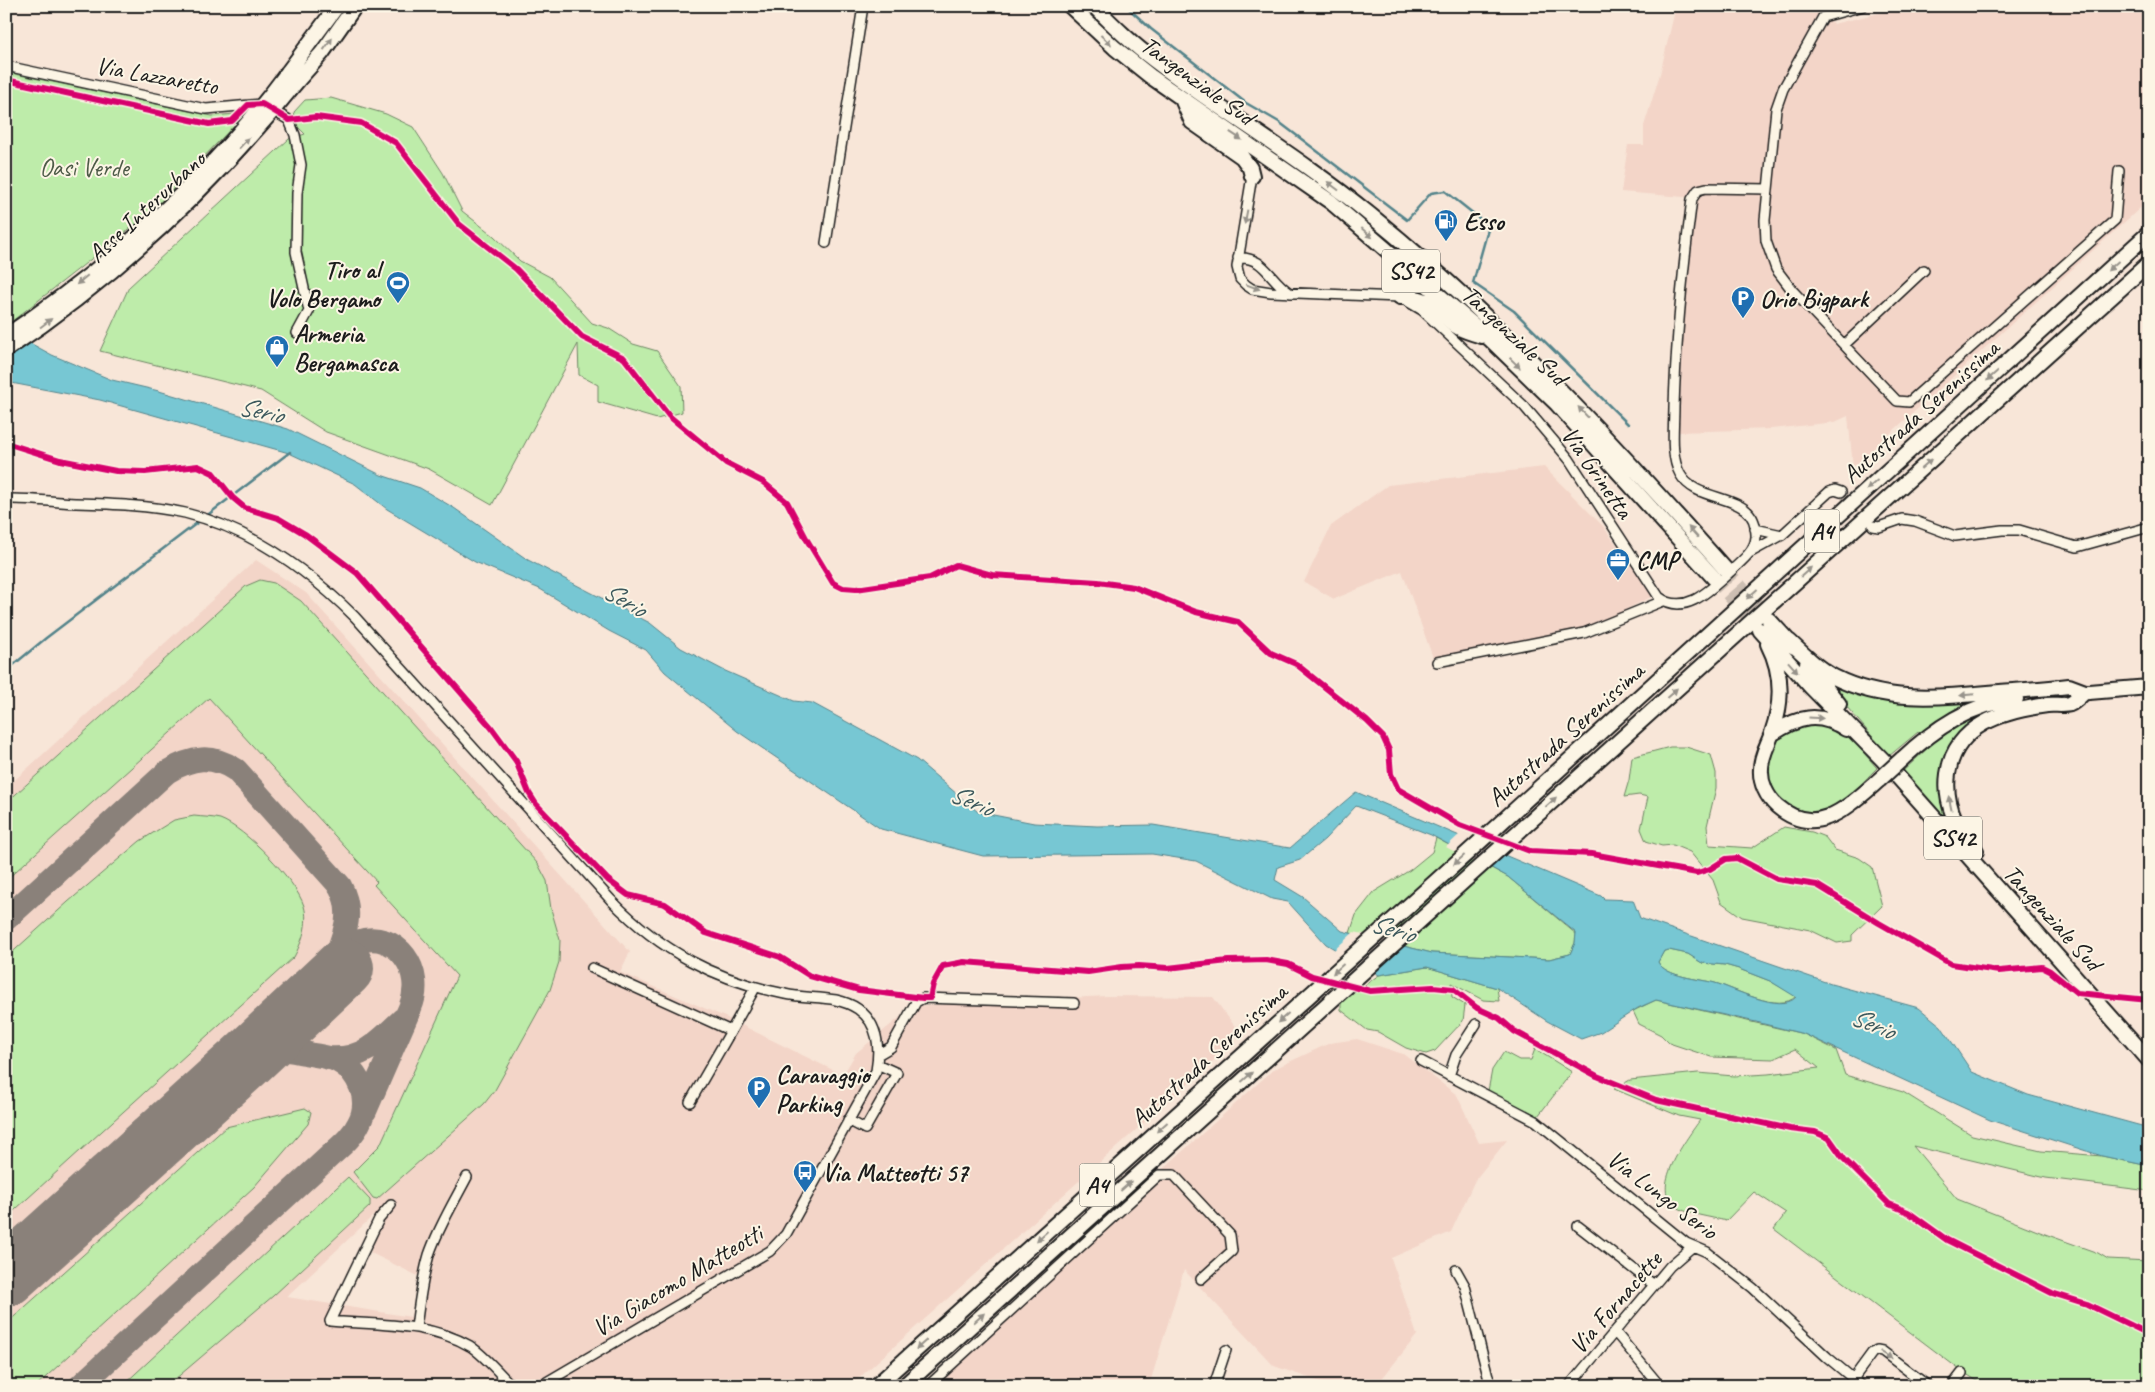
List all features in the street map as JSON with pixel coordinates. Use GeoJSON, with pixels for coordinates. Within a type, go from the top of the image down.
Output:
{"type":"FeatureCollection","features":[{"type":"Feature","properties":{"kind":"highway","name":"Asse Interurbano"},"geometry":{"type":"LineString","coordinates":[[6,350],[97,284],[181,208],[263,123],[337,6]]}},
{"type":"Feature","properties":{"kind":"highway","name":"Asse Interurbano"},"geometry":{"type":"LineString","coordinates":[[6,336],[58,300],[199,177],[293,76],[322,53],[355,6]]}},
{"type":"Feature","properties":{"kind":"highway","name":"Tangenziale Sud"},"geometry":{"type":"LineString","coordinates":[[1070,6],[1115,48],[1150,76],[1331,202],[1491,340],[1557,404],[1714,578]]}},
{"type":"Feature","properties":{"kind":"highway","name":"Tangenziale Sud"},"geometry":{"type":"LineString","coordinates":[[1094,6],[1152,59],[1318,174],[1367,212],[1460,291],[1570,398],[1725,569]]}},
{"type":"Feature","properties":{"kind":"highway"},"geometry":{"type":"LineString","coordinates":[[1182,99],[1192,122],[1242,157],[1250,168],[1252,176]]}},
{"type":"Feature","properties":{"kind":"highway","name":"Autostrada Serenissima"},"geometry":{"type":"LineString","coordinates":[[876,1386],[1495,828],[2149,233]]}},
{"type":"Feature","properties":{"kind":"highway","name":"Autostrada Serenissima"},"geometry":{"type":"LineString","coordinates":[[904,1386],[2149,263]]}},
{"type":"Feature","properties":{"kind":"highway"},"geometry":{"type":"LineString","coordinates":[[1400,296],[1418,296],[1458,328],[1491,340]]}},
{"type":"Feature","properties":{"kind":"highway","name":"Tangenziale Sud"},"geometry":{"type":"LineString","coordinates":[[1765,625],[1789,641],[1883,760]]}},
{"type":"Feature","properties":{"kind":"highway","name":"Tangenziale Sud"},"geometry":{"type":"LineString","coordinates":[[1765,625],[1811,687],[1883,760],[2149,1060]]}},
{"type":"Feature","properties":{"kind":"highway"},"geometry":{"type":"LineString","coordinates":[[1765,625],[1769,647],[1780,684],[1780,705],[1772,734],[1762,759],[1762,779],[1766,792],[1774,803],[1791,816],[1813,821],[1825,819],[1845,808],[1921,741],[1942,727],[1982,706],[2008,700],[2149,687]]}},
{"type":"Feature","properties":{"kind":"highway"},"geometry":{"type":"LineString","coordinates":[[1789,641],[1817,666],[1833,676],[1866,690],[1887,695],[1918,697],[1954,696],[2069,686],[2085,692]]}},
{"type":"Feature","properties":{"kind":"highway"},"geometry":{"type":"LineString","coordinates":[[2023,916],[2009,891],[1967,841],[1951,812],[1948,796],[1948,771],[1956,750],[1962,741],[1976,727],[1987,720],[2023,709],[2071,704],[2085,692]]}},
{"type":"Feature","properties":{"kind":"highway"},"geometry":{"type":"LineString","coordinates":[[1772,734],[1787,724],[1801,719],[1823,718],[1834,721],[1846,729],[1883,760]]}},
{"type":"Feature","properties":{"kind":"street"},"geometry":{"type":"LineString","coordinates":[[826,243],[862,6]]}},
{"type":"Feature","properties":{"kind":"street"},"geometry":{"type":"LineString","coordinates":[[1863,6],[1828,10],[1783,89],[1776,109],[1768,189],[1766,241],[1776,269],[1792,290],[1897,401],[1909,402],[2115,220],[2119,172]]}},
{"type":"Feature","properties":{"kind":"street","name":"Via Lazzaretto"},"geometry":{"type":"LineString","coordinates":[[6,66],[206,109],[262,104],[289,120],[295,135],[301,165],[297,193],[296,252],[309,311],[297,333]]}},
{"type":"Feature","properties":{"kind":"street"},"geometry":{"type":"LineString","coordinates":[[1252,176],[1237,273],[1246,285],[1271,292],[1400,296]]}},
{"type":"Feature","properties":{"kind":"street"},"geometry":{"type":"LineString","coordinates":[[1751,552],[1756,538],[1755,529],[1747,511],[1740,504],[1697,492],[1680,474],[1676,464],[1674,444],[1675,382],[1679,303],[1693,196],[1698,190],[1706,188],[1768,189]]}},
{"type":"Feature","properties":{"kind":"street"},"geometry":{"type":"LineString","coordinates":[[1238,258],[1254,259],[1260,262],[1276,283],[1290,293]]}},
{"type":"Feature","properties":{"kind":"street"},"geometry":{"type":"LineString","coordinates":[[1844,345],[1924,270]]}},
{"type":"Feature","properties":{"kind":"street","name":"Via Grinetta"},"geometry":{"type":"LineString","coordinates":[[1400,296],[1422,310],[1524,406],[1570,459],[1663,601]]}},
{"type":"Feature","properties":{"kind":"street"},"geometry":{"type":"LineString","coordinates":[[1437,662],[1584,633],[1663,601],[1681,604],[1694,601],[1705,594],[1751,552],[1782,535],[1828,492],[1835,490],[1841,492]]}},
{"type":"Feature","properties":{"kind":"street"},"geometry":{"type":"LineString","coordinates":[[6,499],[140,507],[186,513],[212,521],[263,544],[328,590],[356,617],[626,915],[659,942],[692,963],[755,988],[794,996],[836,1000],[850,1004],[867,1016],[878,1045],[878,1059],[897,1073],[865,1130],[848,1120]]}},
{"type":"Feature","properties":{"kind":"street"},"geometry":{"type":"LineString","coordinates":[[1873,526],[1879,527],[1902,519],[1915,521],[1955,536],[2002,530],[2019,530],[2077,547],[2149,526]]}},
{"type":"Feature","properties":{"kind":"street"},"geometry":{"type":"LineString","coordinates":[[1755,529],[1782,535]]}},
{"type":"Feature","properties":{"kind":"street"},"geometry":{"type":"LineString","coordinates":[[592,968],[731,1031]]}},
{"type":"Feature","properties":{"kind":"street"},"geometry":{"type":"LineString","coordinates":[[690,1102],[755,988]]}},
{"type":"Feature","properties":{"kind":"street","name":"Via Giacomo Matteotti"},"geometry":{"type":"LineString","coordinates":[[540,1386],[770,1251],[786,1234],[870,1082],[878,1059],[891,1047],[916,1002],[923,998],[1074,1003]]}},
{"type":"Feature","properties":{"kind":"street"},"geometry":{"type":"LineString","coordinates":[[1449,1076],[1456,1055],[1476,1024]]}},
{"type":"Feature","properties":{"kind":"street","name":"Via Lungo Serio"},"geometry":{"type":"LineString","coordinates":[[1421,1061],[1536,1122],[1692,1247],[1707,1252],[1756,1291],[1862,1386]]}},
{"type":"Feature","properties":{"kind":"street"},"geometry":{"type":"LineString","coordinates":[[928,1386],[1159,1175],[1174,1175],[1230,1235],[1232,1251],[1201,1279]]}},
{"type":"Feature","properties":{"kind":"street"},"geometry":{"type":"LineString","coordinates":[[416,1328],[422,1283],[430,1254],[437,1234],[467,1177]]}},
{"type":"Feature","properties":{"kind":"street"},"geometry":{"type":"LineString","coordinates":[[391,1205],[379,1219],[330,1321],[416,1328],[438,1332],[471,1346],[512,1386]]}},
{"type":"Feature","properties":{"kind":"street"},"geometry":{"type":"LineString","coordinates":[[1578,1226],[1654,1286]]}},
{"type":"Feature","properties":{"kind":"street","name":"Via Fornacette"},"geometry":{"type":"LineString","coordinates":[[1574,1384],[1670,1266],[1692,1247]]}},
{"type":"Feature","properties":{"kind":"street"},"geometry":{"type":"LineString","coordinates":[[1456,1270],[1465,1286],[1489,1380],[1488,1386]]}},
{"type":"Feature","properties":{"kind":"street"},"geometry":{"type":"LineString","coordinates":[[1615,1332],[1660,1386]]}},
{"type":"Feature","properties":{"kind":"street"},"geometry":{"type":"LineString","coordinates":[[1214,1386],[1226,1350]]}},
{"type":"Feature","properties":{"kind":"street"},"geometry":{"type":"LineString","coordinates":[[1853,1379],[1872,1353],[1877,1350],[1882,1351],[1928,1386]]}},
{"type":"Feature","properties":{"kind":"street"},"geometry":{"type":"LineString","coordinates":[[1952,1386],[1962,1373]]}},
{"type":"Feature","properties":{"kind":"shaded area"},"geometry":{"type":"Polygon","coordinates":[[[1676,6],[1820,6],[1833,24],[1909,6],[2149,6],[2149,200],[1853,467],[1848,416],[1835,422],[1771,429],[1678,432],[1683,304],[1697,198],[1621,192],[1628,145],[1644,145],[1644,126],[1660,74],[1676,6]]]}},
{"type":"Feature","properties":{"kind":"shaded area"},"geometry":{"type":"Polygon","coordinates":[[[1544,467],[1603,526],[1653,596],[1581,632],[1433,658],[1402,571],[1334,599],[1304,582],[1331,526],[1388,485],[1544,467]]]}},
{"type":"Feature","properties":{"kind":"shaded area"},"geometry":{"type":"Polygon","coordinates":[[[256,560],[306,593],[630,952],[620,972],[725,1017],[843,1075],[856,1053],[914,1006],[1107,996],[1213,997],[1236,1028],[1223,1052],[850,1386],[6,1386],[6,788],[256,560]],[[374,1215],[287,1297],[411,1317],[420,1277],[371,1253],[374,1215]]]}},
{"type":"Feature","properties":{"kind":"shaded area"},"geometry":{"type":"Polygon","coordinates":[[[1357,1039],[1403,1054],[1457,1095],[1479,1143],[1507,1140],[1475,1180],[1451,1232],[1391,1258],[1417,1335],[1376,1386],[1332,1386],[1274,1366],[1184,1270],[1149,1386],[1084,1386],[1050,1377],[1047,1386],[922,1386],[1274,1069],[1330,1043],[1357,1039]]]}},
{"type":"Feature","properties":{"kind":"green space","name":"Oasi Verde"},"geometry":{"type":"Polygon","coordinates":[[[6,72],[212,116],[246,113],[151,212],[11,322],[6,320],[6,72]]]}},
{"type":"Feature","properties":{"kind":"green space","name":"Tiro al Volo Bergamo"},"geometry":{"type":"Polygon","coordinates":[[[331,98],[386,114],[413,127],[443,173],[462,211],[494,236],[520,261],[550,277],[592,323],[608,328],[633,344],[657,351],[681,386],[682,412],[657,419],[598,402],[598,385],[579,375],[578,344],[492,505],[429,469],[326,432],[261,391],[100,351],[129,287],[289,139],[305,134],[298,127],[294,112],[305,100],[331,98]]]}},
{"type":"Feature","properties":{"kind":"green space"},"geometry":{"type":"Polygon","coordinates":[[[260,580],[274,583],[301,601],[538,864],[547,881],[551,909],[560,940],[559,962],[550,990],[495,1090],[484,1104],[377,1199],[373,1198],[353,1172],[380,1145],[457,976],[374,885],[377,882],[209,698],[6,880],[6,803],[246,586],[260,580]]]}},
{"type":"Feature","properties":{"kind":"green space"},"geometry":{"type":"Polygon","coordinates":[[[1821,677],[1879,699],[1900,703],[1979,700],[1948,714],[1921,733],[1918,732],[1889,756],[1821,677]]]}},
{"type":"Feature","properties":{"kind":"green space"},"geometry":{"type":"Polygon","coordinates":[[[1993,711],[1999,712],[1952,748],[1951,826],[1903,771],[1937,738],[1968,721],[1993,711]]]}},
{"type":"Feature","properties":{"kind":"green space"},"geometry":{"type":"Polygon","coordinates":[[[1804,722],[1841,730],[1850,737],[1877,768],[1836,807],[1819,814],[1805,815],[1792,810],[1781,802],[1773,791],[1769,777],[1767,763],[1770,749],[1780,735],[1804,722]]]}},
{"type":"Feature","properties":{"kind":"green space"},"geometry":{"type":"Polygon","coordinates":[[[1670,747],[1686,747],[1711,755],[1716,773],[1716,788],[1707,826],[1709,845],[1752,848],[1784,827],[1812,832],[1825,837],[1835,850],[1859,858],[1872,867],[1882,906],[1852,935],[1852,941],[1837,943],[1810,930],[1742,917],[1721,902],[1713,880],[1690,852],[1673,845],[1662,846],[1646,841],[1641,829],[1648,797],[1639,795],[1624,797],[1629,780],[1632,757],[1670,747]]]}},
{"type":"Feature","properties":{"kind":"green space"},"geometry":{"type":"Polygon","coordinates":[[[194,816],[220,819],[230,824],[268,856],[291,883],[304,906],[306,919],[304,932],[297,951],[294,957],[6,1218],[6,958],[140,841],[174,820],[194,816]]]}},
{"type":"Feature","properties":{"kind":"green space"},"geometry":{"type":"Polygon","coordinates":[[[1436,838],[1508,877],[1576,934],[1575,943],[1570,954],[1549,959],[1432,953],[1350,933],[1356,915],[1374,892],[1410,870],[1432,852],[1436,838]]]}},
{"type":"Feature","properties":{"kind":"green space"},"geometry":{"type":"Polygon","coordinates":[[[1669,950],[1688,954],[1702,963],[1725,965],[1739,969],[1770,981],[1796,996],[1789,1001],[1768,1001],[1715,983],[1675,974],[1662,967],[1658,962],[1664,951],[1669,950]]]}},
{"type":"Feature","properties":{"kind":"green space"},"geometry":{"type":"Polygon","coordinates":[[[1427,967],[1497,988],[1499,1001],[1483,1000],[1451,983],[1452,997],[1465,1005],[1463,1021],[1435,1051],[1426,1054],[1406,1048],[1378,1032],[1367,1030],[1341,1010],[1341,1002],[1379,975],[1427,967]]]}},
{"type":"Feature","properties":{"kind":"green space"},"geometry":{"type":"Polygon","coordinates":[[[1656,1000],[1804,1034],[1836,1050],[1845,1075],[1903,1092],[1972,1135],[2041,1151],[2102,1156],[2149,1166],[2149,1191],[2046,1178],[1913,1146],[1957,1199],[2098,1253],[2108,1259],[2149,1261],[2149,1386],[1985,1386],[1960,1370],[1774,1229],[1786,1213],[1754,1192],[1726,1221],[1691,1213],[1674,1205],[1668,1197],[1666,1186],[1669,1174],[1680,1149],[1700,1120],[1679,1116],[1614,1089],[1630,1080],[1698,1073],[1734,1076],[1819,1068],[1795,1049],[1773,1059],[1711,1057],[1669,1043],[1661,1035],[1639,1024],[1633,1011],[1656,1000]]]}},
{"type":"Feature","properties":{"kind":"green space"},"geometry":{"type":"Polygon","coordinates":[[[1535,1049],[1572,1072],[1538,1116],[1488,1091],[1492,1070],[1504,1052],[1519,1060],[1531,1060],[1535,1049]]]}},
{"type":"Feature","properties":{"kind":"green space"},"geometry":{"type":"Polygon","coordinates":[[[305,1108],[311,1112],[308,1124],[254,1187],[36,1386],[6,1386],[6,1324],[226,1127],[305,1108]]]}},
{"type":"Feature","properties":{"kind":"green space"},"geometry":{"type":"Polygon","coordinates":[[[348,1177],[370,1200],[370,1206],[273,1296],[167,1386],[122,1386],[348,1177]]]}},
{"type":"Feature","properties":{"kind":"water","name":"Serio"},"geometry":{"type":"Polygon","coordinates":[[[6,330],[52,355],[112,380],[159,391],[288,429],[381,475],[420,488],[454,508],[528,560],[650,623],[681,648],[723,670],[794,701],[812,703],[917,760],[978,812],[1034,823],[1097,826],[1153,825],[1290,848],[1356,792],[1601,896],[1604,899],[1633,900],[1640,918],[1645,920],[1831,984],[1919,1008],[1941,1026],[1972,1072],[2028,1095],[2149,1128],[2149,1166],[2102,1156],[1990,1120],[1804,1034],[1756,1022],[1656,1000],[1638,1008],[1601,1032],[1581,1039],[1547,1021],[1497,988],[1427,967],[1379,975],[1326,944],[1288,902],[1272,899],[1196,861],[1152,854],[983,856],[881,829],[737,731],[665,672],[646,650],[609,631],[540,589],[475,562],[387,509],[355,484],[289,453],[100,400],[6,382],[6,330]],[[1356,806],[1325,839],[1300,860],[1278,867],[1275,880],[1303,897],[1342,931],[1432,953],[1549,959],[1570,954],[1575,943],[1576,933],[1508,877],[1431,835],[1356,806]],[[1669,950],[1664,951],[1658,962],[1662,967],[1675,974],[1715,983],[1769,1001],[1780,1003],[1796,997],[1770,981],[1739,969],[1725,965],[1702,963],[1688,954],[1669,950]]]}},
{"type":"Feature","properties":{"kind":"pier"},"geometry":{"type":"Polygon","coordinates":[[[1461,833],[1505,852],[1487,869],[1446,847],[1461,833]]]}},
{"type":"Feature","properties":{"kind":"pier"},"geometry":{"type":"Polygon","coordinates":[[[1354,932],[1405,943],[1372,974],[1333,951],[1354,932]]]}},
{"type":"Feature","properties":{"kind":"waterway"},"geometry":{"type":"LineString","coordinates":[[1126,6],[1151,29],[1246,103],[1279,122],[1407,220],[1431,193],[1445,191],[1489,226],[1473,283],[1514,311],[1628,424]]}},
{"type":"Feature","properties":{"kind":"waterway"},"geometry":{"type":"LineString","coordinates":[[205,517],[290,452]]}},
{"type":"Feature","properties":{"kind":"waterway"},"geometry":{"type":"LineString","coordinates":[[6,671],[46,638],[201,520]]}},
{"type":"Feature","properties":{"kind":"taxiway"},"geometry":{"type":"LineString","coordinates":[[6,919],[167,772],[185,763],[202,759],[219,761],[236,770],[340,886],[347,905],[347,914],[345,931],[335,959]]}},
{"type":"Feature","properties":{"kind":"taxiway"},"geometry":{"type":"LineString","coordinates":[[260,1039],[319,987],[336,959],[349,945],[371,939],[384,941],[396,947],[411,968],[414,994],[410,1008],[365,1111]]}},
{"type":"Feature","properties":{"kind":"taxiway"},"geometry":{"type":"LineString","coordinates":[[329,1058],[341,1058],[361,1053],[378,1042],[402,1020]]}},
{"type":"Feature","properties":{"kind":"taxiway"},"geometry":{"type":"LineString","coordinates":[[80,1386],[343,1144],[359,1123],[364,1106],[361,1088],[352,1072],[338,1061],[326,1057],[279,1049],[264,1051],[246,1060]]}},
{"type":"Feature","properties":{"kind":"runway"},"geometry":{"type":"LineString","coordinates":[[6,1277],[246,1060],[344,968]]}},
{"type":"Feature","properties":{"kind":"tunnel"},"geometry":{"type":"LineString","coordinates":[[1841,492],[1868,521]]}},
{"type":"Feature","properties":{"kind":"tunnel"},"geometry":{"type":"LineString","coordinates":[[1725,569],[1769,619]]}},
{"type":"Feature","properties":{"kind":"tunnel"},"geometry":{"type":"LineString","coordinates":[[1714,578],[1760,630]]}},
{"type":"Feature","properties":{"kind":"cycle path"},"geometry":{"type":"LineString","coordinates":[[6,80],[209,124],[232,121],[248,105],[262,104],[289,120],[316,117],[361,123],[396,143],[459,224],[516,269],[582,337],[624,358],[669,416],[726,463],[763,482],[787,502],[833,583],[843,588],[856,589],[930,578],[956,565],[992,575],[1098,582],[1134,587],[1196,612],[1238,622],[1271,653],[1296,664],[1367,721],[1383,737],[1389,750],[1391,774],[1398,789],[1460,825],[1530,851],[1592,854],[1697,873],[1710,869],[1726,859],[1737,858],[1777,879],[1817,885],[1951,964],[1999,971],[2042,967],[2050,971],[2077,993],[2149,1000]]}},
{"type":"Feature","properties":{"kind":"cycle path"},"geometry":{"type":"LineString","coordinates":[[6,443],[60,460],[116,471],[145,472],[198,466],[213,473],[233,498],[245,508],[278,518],[305,534],[357,573],[491,727],[516,761],[529,793],[536,804],[608,880],[628,895],[665,904],[706,933],[780,957],[810,976],[859,990],[923,998],[930,998],[933,984],[943,966],[964,962],[1088,972],[1122,967],[1168,968],[1228,961],[1266,960],[1288,964],[1312,976],[1370,991],[1433,987],[1453,989],[1477,1008],[1499,1018],[1514,1031],[1597,1076],[1656,1100],[1790,1129],[1815,1132],[1829,1138],[1844,1159],[1889,1204],[1908,1212],[1947,1240],[2052,1293],[2087,1304],[2149,1334]]}},
{"type":"Feature","properties":{"kind":"place","name":"Esso"},"geometry":{"type":"Point","coordinates":[1446,242]}},
{"type":"Feature","properties":{"kind":"place","name":"Tiro al Volo Bergamo"},"geometry":{"type":"Point","coordinates":[398,304]}},
{"type":"Feature","properties":{"kind":"place","name":"Orio Bigpark"},"geometry":{"type":"Point","coordinates":[1743,319]}},
{"type":"Feature","properties":{"kind":"place","name":"Armeria Bergamasca"},"geometry":{"type":"Point","coordinates":[277,368]}},
{"type":"Feature","properties":{"kind":"place","name":"CMP"},"geometry":{"type":"Point","coordinates":[1618,581]}},
{"type":"Feature","properties":{"kind":"place","name":"Caravaggio Parking"},"geometry":{"type":"Point","coordinates":[759,1109]}},
{"type":"Feature","properties":{"kind":"place","name":"Via Matteotti 57"},"geometry":{"type":"Point","coordinates":[805,1193]}}]}
